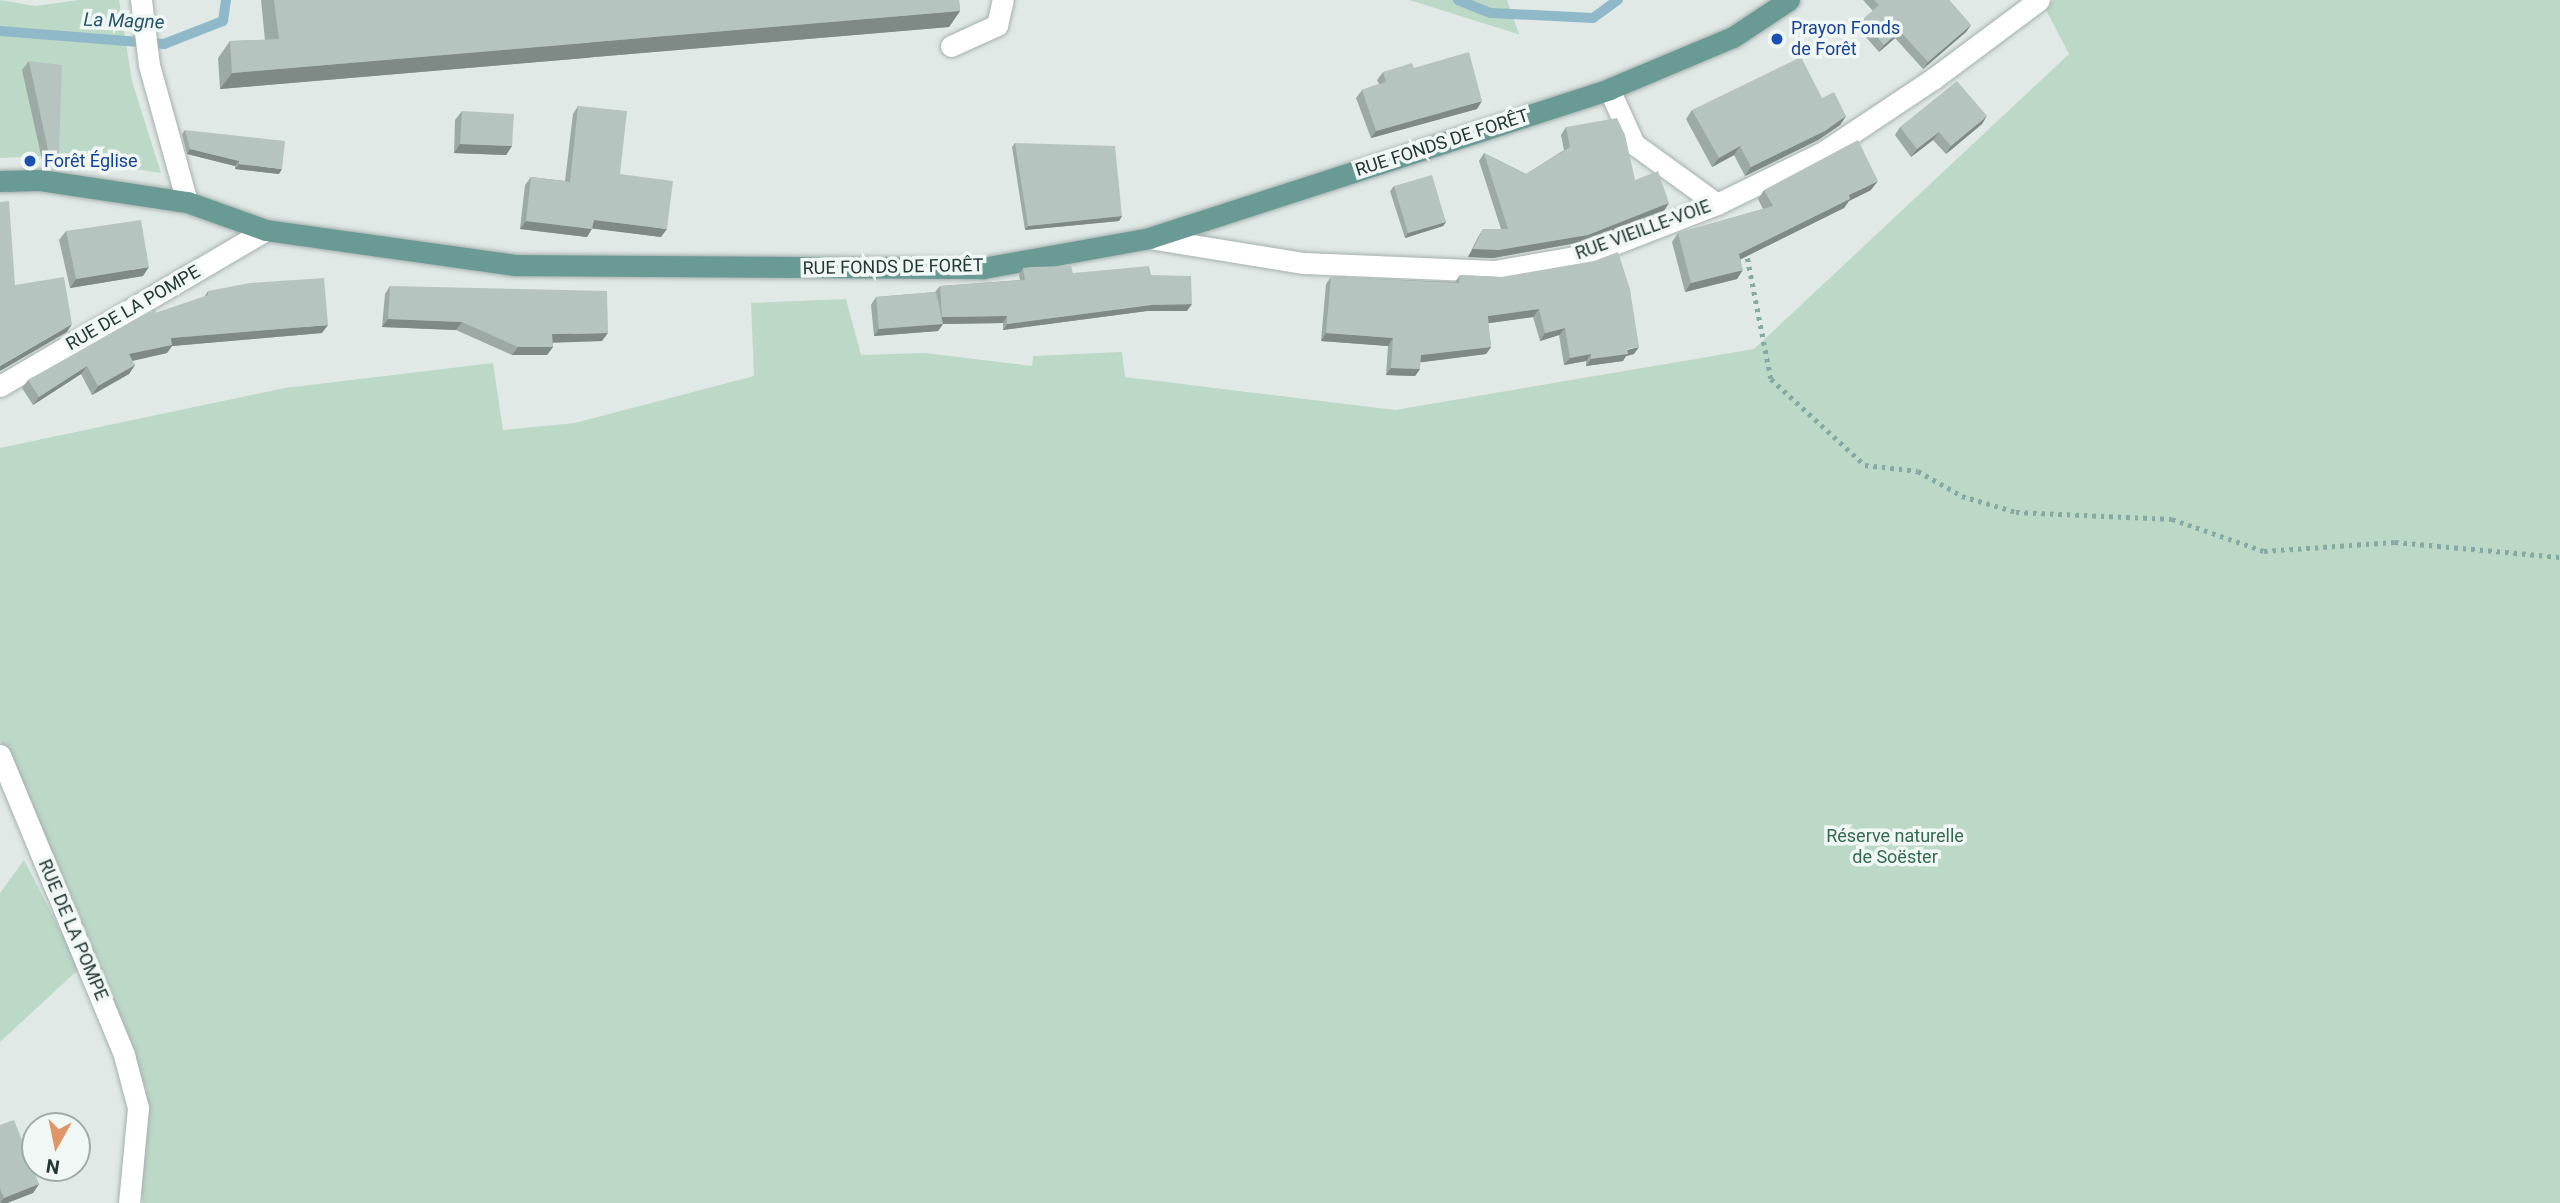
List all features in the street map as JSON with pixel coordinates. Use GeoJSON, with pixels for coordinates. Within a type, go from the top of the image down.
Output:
{"type":"FeatureCollection","features":[{"type":"Feature","properties":{"kind":"main road","name":"RUE FONDS DE FORÊT"},"geometry":{"type":"LineString","coordinates":[[0,181],[40,180],[187,202],[266,230],[514,265],[983,268],[1149,238],[1609,89],[1733,37],[1788,0]]}},
{"type":"Feature","properties":{"kind":"street"},"geometry":{"type":"LineString","coordinates":[[951,46],[997,25],[1003,0]]}},
{"type":"Feature","properties":{"kind":"street","name":"RUE VIEILLE-VOIE"},"geometry":{"type":"LineString","coordinates":[[1149,238],[1304,263],[1494,271],[1586,255],[1717,204],[1825,150],[1933,79],[2039,0]]}},
{"type":"Feature","properties":{"kind":"street"},"geometry":{"type":"LineString","coordinates":[[142,9],[149,65],[187,202]]}},
{"type":"Feature","properties":{"kind":"street"},"geometry":{"type":"LineString","coordinates":[[1609,89],[1634,144],[1717,204]]}},
{"type":"Feature","properties":{"kind":"street","name":"RUE DE LA POMPE"},"geometry":{"type":"LineString","coordinates":[[0,386],[266,230]]}},
{"type":"Feature","properties":{"kind":"street","name":"RUE DE LA POMPE"},"geometry":{"type":"LineString","coordinates":[[0,755],[120,1044],[138,1108],[129,1203]]}},
{"type":"Feature","properties":{"kind":"path"},"geometry":{"type":"LineString","coordinates":[[1742,240],[1771,379],[1865,465],[1918,471],[1962,496],[2016,512],[2172,519],[2264,551],[2395,542],[2560,556]]}},
{"type":"Feature","properties":{"kind":"green space"},"geometry":{"type":"Polygon","coordinates":[[[0,0],[35,6],[79,0],[119,0],[132,81],[161,173],[46,156],[0,158],[0,0]]]}},
{"type":"Feature","properties":{"kind":"green space"},"geometry":{"type":"Polygon","coordinates":[[[1409,0],[1507,0],[1519,34],[1518,34],[1409,0]]]}},
{"type":"Feature","properties":{"kind":"green space","name":"Réserve naturelle de Soëster"},"geometry":{"type":"Polygon","coordinates":[[[2054,0],[2560,0],[2560,1203],[143,1203],[132,1091],[147,1091],[0,740],[0,448],[285,388],[493,363],[503,430],[575,423],[754,376],[751,303],[846,299],[861,355],[925,353],[1032,366],[1033,356],[1122,352],[1125,377],[1395,410],[1754,349],[2069,54],[2045,8],[2054,0]]]}},
{"type":"Feature","properties":{"kind":"green space"},"geometry":{"type":"Polygon","coordinates":[[[24,860],[80,968],[0,1042],[0,893],[24,860]]]}},
{"type":"Feature","properties":{"kind":"building"},"geometry":{"type":"Polygon","coordinates":[[[274,0],[959,0],[960,11],[232,73],[230,41],[279,39],[274,0]]]}},
{"type":"Feature","properties":{"kind":"building"},"geometry":{"type":"Polygon","coordinates":[[[1874,0],[1949,0],[1971,25],[1928,62],[1900,31],[1884,45],[1862,20],[1879,5],[1874,0]]]}},
{"type":"Feature","properties":{"kind":"building"},"geometry":{"type":"Polygon","coordinates":[[[1469,52],[1482,101],[1376,131],[1362,90],[1386,82],[1383,72],[1412,63],[1414,68],[1469,52]]]}},
{"type":"Feature","properties":{"kind":"building"},"geometry":{"type":"Polygon","coordinates":[[[1801,57],[1822,98],[1834,92],[1846,116],[1825,131],[1751,167],[1740,146],[1719,158],[1692,110],[1801,57]]]}},
{"type":"Feature","properties":{"kind":"building"},"geometry":{"type":"Polygon","coordinates":[[[29,61],[62,65],[59,154],[49,155],[29,61]]]}},
{"type":"Feature","properties":{"kind":"building"},"geometry":{"type":"Polygon","coordinates":[[[1957,81],[1987,116],[1951,146],[1939,132],[1917,149],[1900,127],[1957,81]]]}},
{"type":"Feature","properties":{"kind":"building"},"geometry":{"type":"Polygon","coordinates":[[[578,106],[627,111],[620,174],[673,181],[667,229],[594,220],[592,229],[526,221],[531,177],[570,182],[578,106]]]}},
{"type":"Feature","properties":{"kind":"building"},"geometry":{"type":"Polygon","coordinates":[[[462,111],[514,114],[512,146],[460,144],[462,111]]]}},
{"type":"Feature","properties":{"kind":"building"},"geometry":{"type":"Polygon","coordinates":[[[1617,118],[1625,135],[1635,180],[1658,171],[1669,203],[1588,235],[1499,250],[1473,249],[1483,229],[1508,229],[1484,153],[1526,174],[1570,147],[1566,127],[1617,118]]]}},
{"type":"Feature","properties":{"kind":"building"},"geometry":{"type":"Polygon","coordinates":[[[185,130],[285,141],[282,169],[239,164],[239,161],[190,149],[185,130]]]}},
{"type":"Feature","properties":{"kind":"building"},"geometry":{"type":"Polygon","coordinates":[[[1858,140],[1878,181],[1849,195],[1850,199],[1739,254],[1743,270],[1691,283],[1678,233],[1773,206],[1764,190],[1858,140]]]}},
{"type":"Feature","properties":{"kind":"building"},"geometry":{"type":"Polygon","coordinates":[[[1015,143],[1115,146],[1122,216],[1028,226],[1015,143]]]}},
{"type":"Feature","properties":{"kind":"building"},"geometry":{"type":"Polygon","coordinates":[[[1432,175],[1446,222],[1408,233],[1394,186],[1432,175]]]}},
{"type":"Feature","properties":{"kind":"building"},"geometry":{"type":"Polygon","coordinates":[[[9,201],[15,285],[64,277],[72,324],[0,366],[0,202],[9,201]]]}},
{"type":"Feature","properties":{"kind":"building"},"geometry":{"type":"Polygon","coordinates":[[[141,220],[149,267],[76,279],[66,231],[141,220]]]}},
{"type":"Feature","properties":{"kind":"building"},"geometry":{"type":"Polygon","coordinates":[[[1618,252],[1630,289],[1639,347],[1627,349],[1628,354],[1591,359],[1591,354],[1570,358],[1565,328],[1545,333],[1539,309],[1488,316],[1491,347],[1421,355],[1420,369],[1391,368],[1393,338],[1326,333],[1331,277],[1459,283],[1460,275],[1501,277],[1594,261],[1618,252]]]}},
{"type":"Feature","properties":{"kind":"building"},"geometry":{"type":"Polygon","coordinates":[[[1071,266],[1073,273],[1149,266],[1151,275],[1191,276],[1192,304],[1151,305],[1007,324],[1007,316],[942,317],[940,286],[1025,280],[1023,268],[1071,266]]]}},
{"type":"Feature","properties":{"kind":"building"},"geometry":{"type":"Polygon","coordinates":[[[324,278],[328,325],[171,338],[172,345],[129,354],[135,365],[98,386],[87,366],[39,397],[28,380],[155,308],[156,313],[208,295],[208,291],[250,283],[324,278]]]}},
{"type":"Feature","properties":{"kind":"building"},"geometry":{"type":"Polygon","coordinates":[[[390,286],[607,291],[608,333],[552,334],[553,347],[518,347],[462,322],[388,319],[390,286]]]}},
{"type":"Feature","properties":{"kind":"building"},"geometry":{"type":"Polygon","coordinates":[[[936,292],[943,324],[879,329],[876,297],[936,292]]]}},
{"type":"Feature","properties":{"kind":"building"},"geometry":{"type":"Polygon","coordinates":[[[14,1120],[21,1138],[21,1182],[39,1184],[4,1198],[0,1188],[0,1125],[14,1120]]]}},
{"type":"Feature","properties":{"kind":"waterway","name":"La Magne"},"geometry":{"type":"LineString","coordinates":[[0,31],[164,44],[223,21],[226,0]]}},
{"type":"Feature","properties":{"kind":"waterway","name":"La Magne"},"geometry":{"type":"LineString","coordinates":[[1458,0],[1491,13],[1593,18],[1618,0]]}},
{"type":"Feature","properties":{"kind":"place","name":"Prayon Fonds de Forêt"},"geometry":{"type":"Point","coordinates":[1777,39]}},
{"type":"Feature","properties":{"kind":"place","name":"Forêt Église"},"geometry":{"type":"Point","coordinates":[30,161]}}]}
